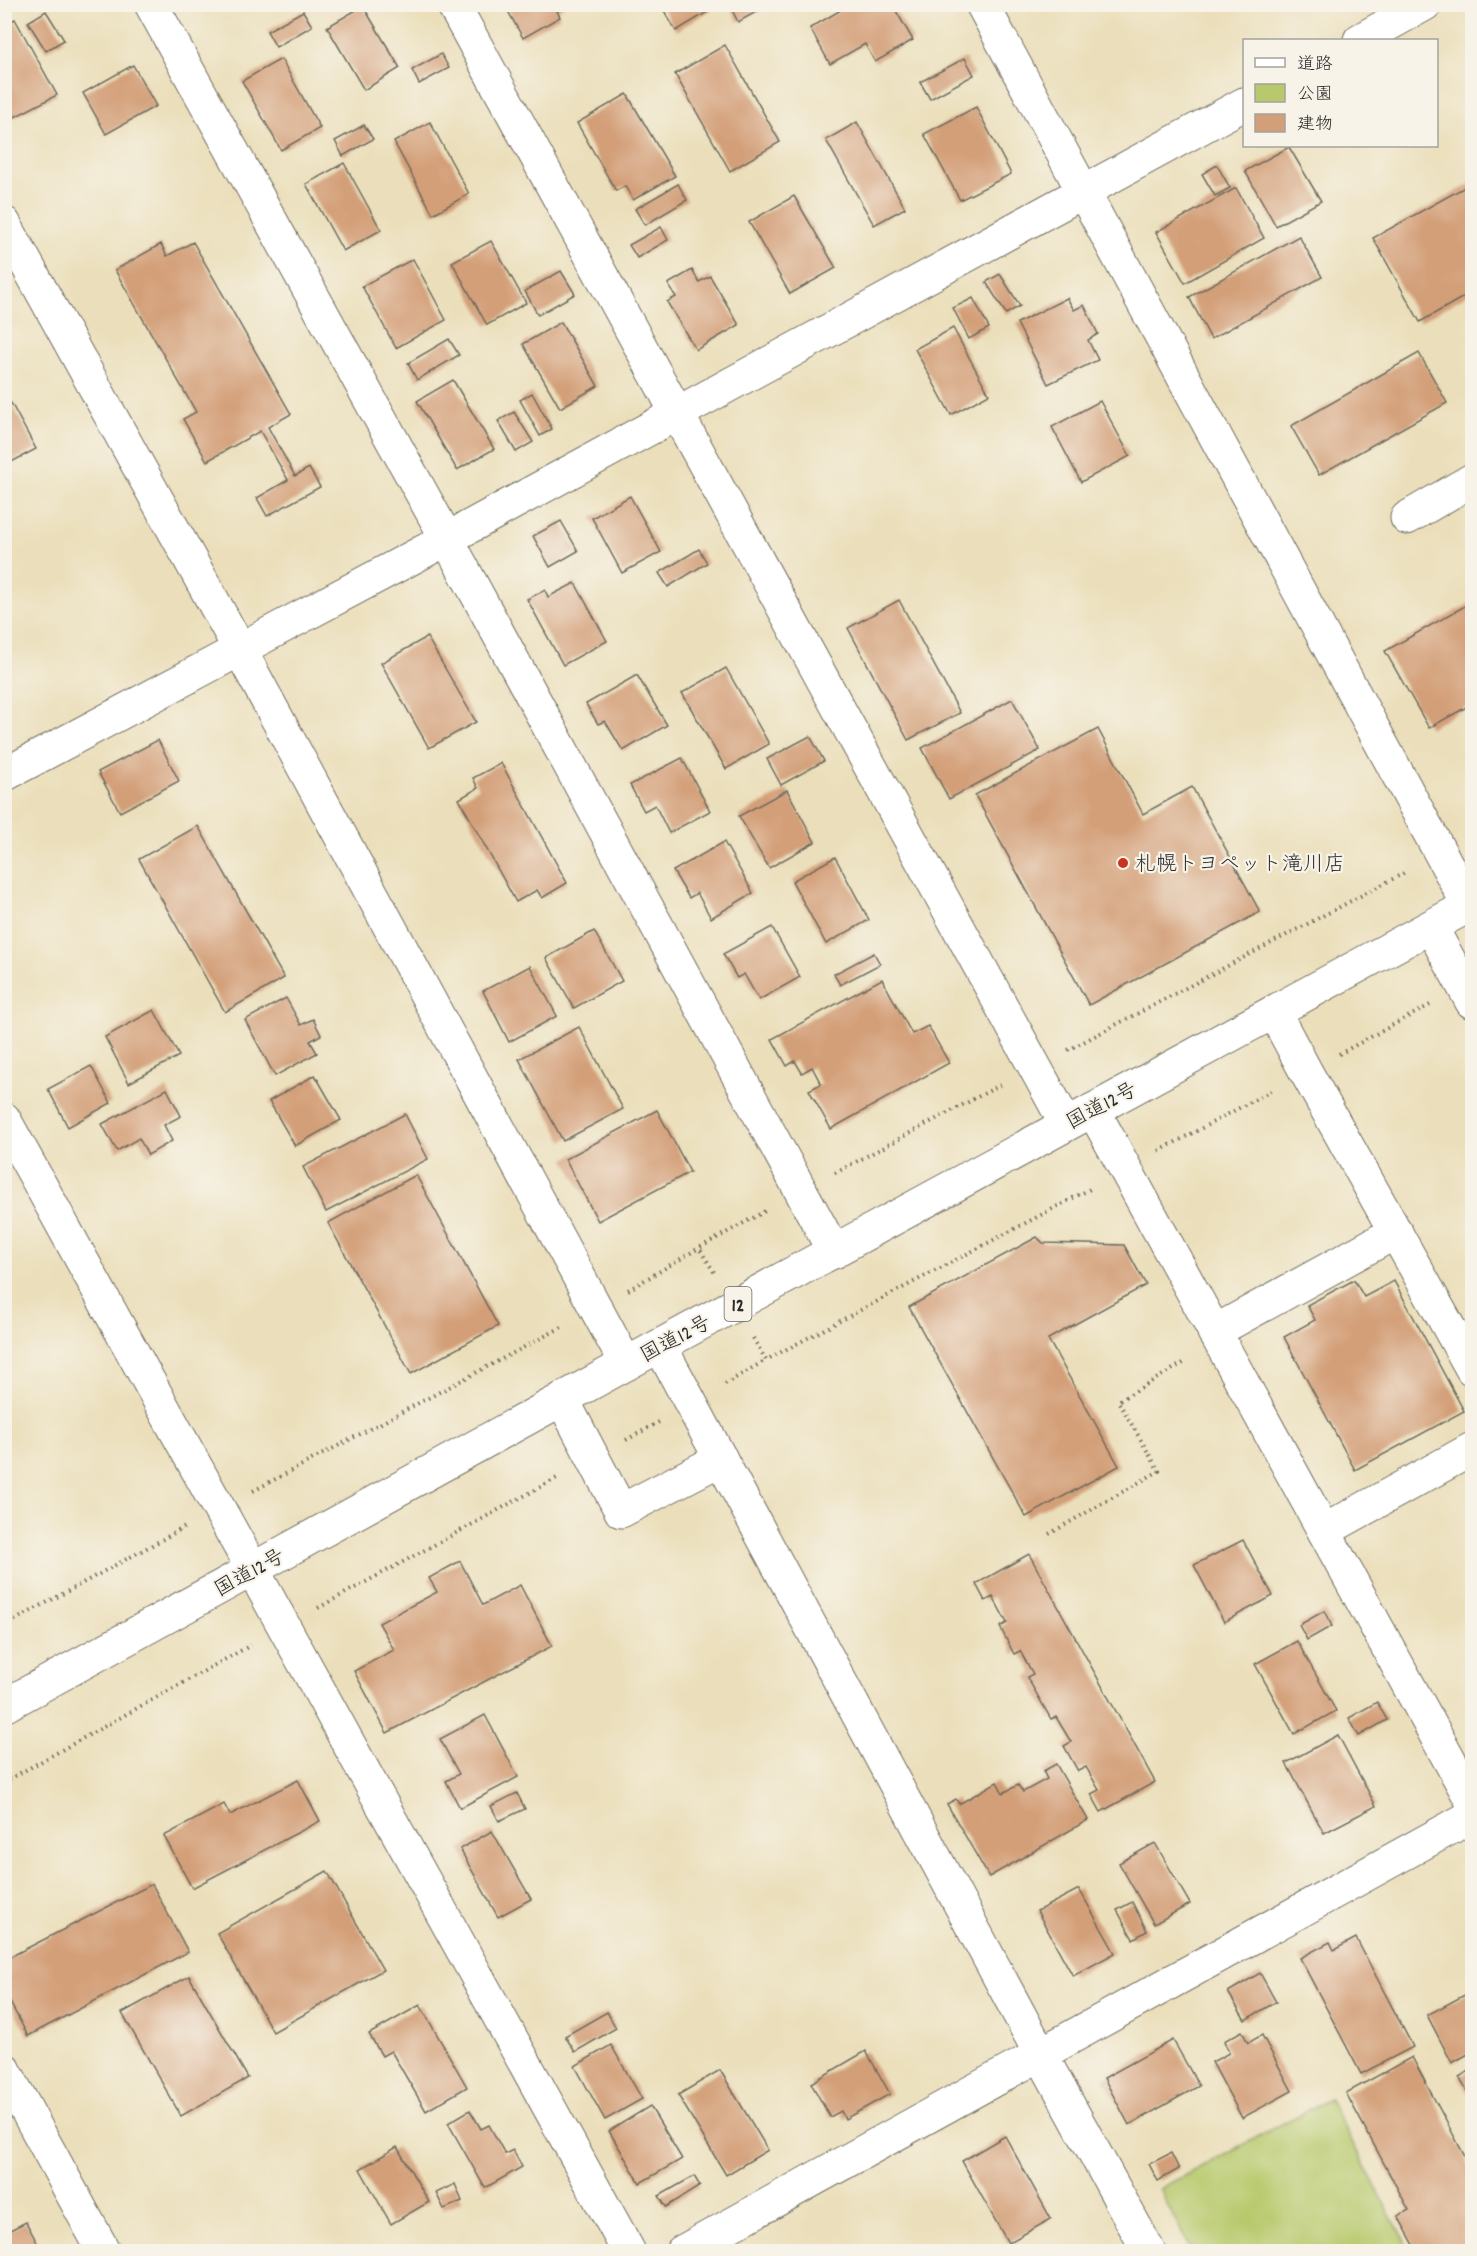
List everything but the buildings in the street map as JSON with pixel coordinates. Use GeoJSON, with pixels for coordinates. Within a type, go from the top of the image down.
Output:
{"type":"FeatureCollection","features":[{"type":"Feature","properties":{"kind":"main road"},"geometry":{"type":"LineString","coordinates":[[151,4],[447,539],[834,1252]]}},
{"type":"Feature","properties":{"kind":"main road"},"geometry":{"type":"LineString","coordinates":[[453,4],[676,415],[1080,1117],[1217,1337],[1473,1801]]}},
{"type":"Feature","properties":{"kind":"main road"},"geometry":{"type":"LineString","coordinates":[[982,4],[1471,905]]}},
{"type":"Feature","properties":{"kind":"main road"},"geometry":{"type":"LineString","coordinates":[[1362,39],[1425,4]]}},
{"type":"Feature","properties":{"kind":"main road"},"geometry":{"type":"LineString","coordinates":[[4,776],[676,415],[1243,105]]}},
{"type":"Feature","properties":{"kind":"main road"},"geometry":{"type":"LineString","coordinates":[[4,223],[239,648],[626,1364]]}},
{"type":"Feature","properties":{"kind":"main road"},"geometry":{"type":"LineString","coordinates":[[1407,518],[1473,480]]}},
{"type":"Feature","properties":{"kind":"main road","name":"国道12号"},"geometry":{"type":"LineString","coordinates":[[4,1706],[626,1364],[1471,905]]}},
{"type":"Feature","properties":{"kind":"main road"},"geometry":{"type":"LineString","coordinates":[[1431,927],[1473,1002]]}},
{"type":"Feature","properties":{"kind":"main road"},"geometry":{"type":"LineString","coordinates":[[1274,1012],[1473,1369]]}},
{"type":"Feature","properties":{"kind":"main road"},"geometry":{"type":"LineString","coordinates":[[4,1119],[628,2252]]}},
{"type":"Feature","properties":{"kind":"main road"},"geometry":{"type":"LineString","coordinates":[[1217,1337],[1396,1232]]}},
{"type":"Feature","properties":{"kind":"main road"},"geometry":{"type":"LineString","coordinates":[[660,1346],[1149,2252]]}},
{"type":"Feature","properties":{"kind":"main road"},"geometry":{"type":"LineString","coordinates":[[562,1399],[621,1511],[721,1459]]}},
{"type":"Feature","properties":{"kind":"main road"},"geometry":{"type":"LineString","coordinates":[[1324,1531],[1473,1449]]}},
{"type":"Feature","properties":{"kind":"main road"},"geometry":{"type":"LineString","coordinates":[[682,2252],[1473,1816]]}},
{"type":"Feature","properties":{"kind":"main road"},"geometry":{"type":"LineString","coordinates":[[4,2069],[104,2252]]}},
{"type":"Feature","properties":{"kind":"path"},"geometry":{"type":"LineString","coordinates":[[4,1626],[218,1509],[597,1309],[699,1248]]}},
{"type":"Feature","properties":{"kind":"path"},"geometry":{"type":"LineString","coordinates":[[1049,1534],[1159,1471],[1118,1401],[1217,1337]]}},
{"type":"Feature","properties":{"kind":"path"},"geometry":{"type":"LineString","coordinates":[[4,1782],[691,1404],[766,1360]]}},
{"type":"Feature","properties":{"kind":"green space"},"geometry":{"type":"Polygon","coordinates":[[[1329,2099],[1410,2251],[1192,2251],[1159,2189],[1329,2099]]]}},
{"type":"Feature","properties":{"kind":"place","name":"札幌トヨペット滝川店"},"geometry":{"type":"Point","coordinates":[1123,863]}}]}
